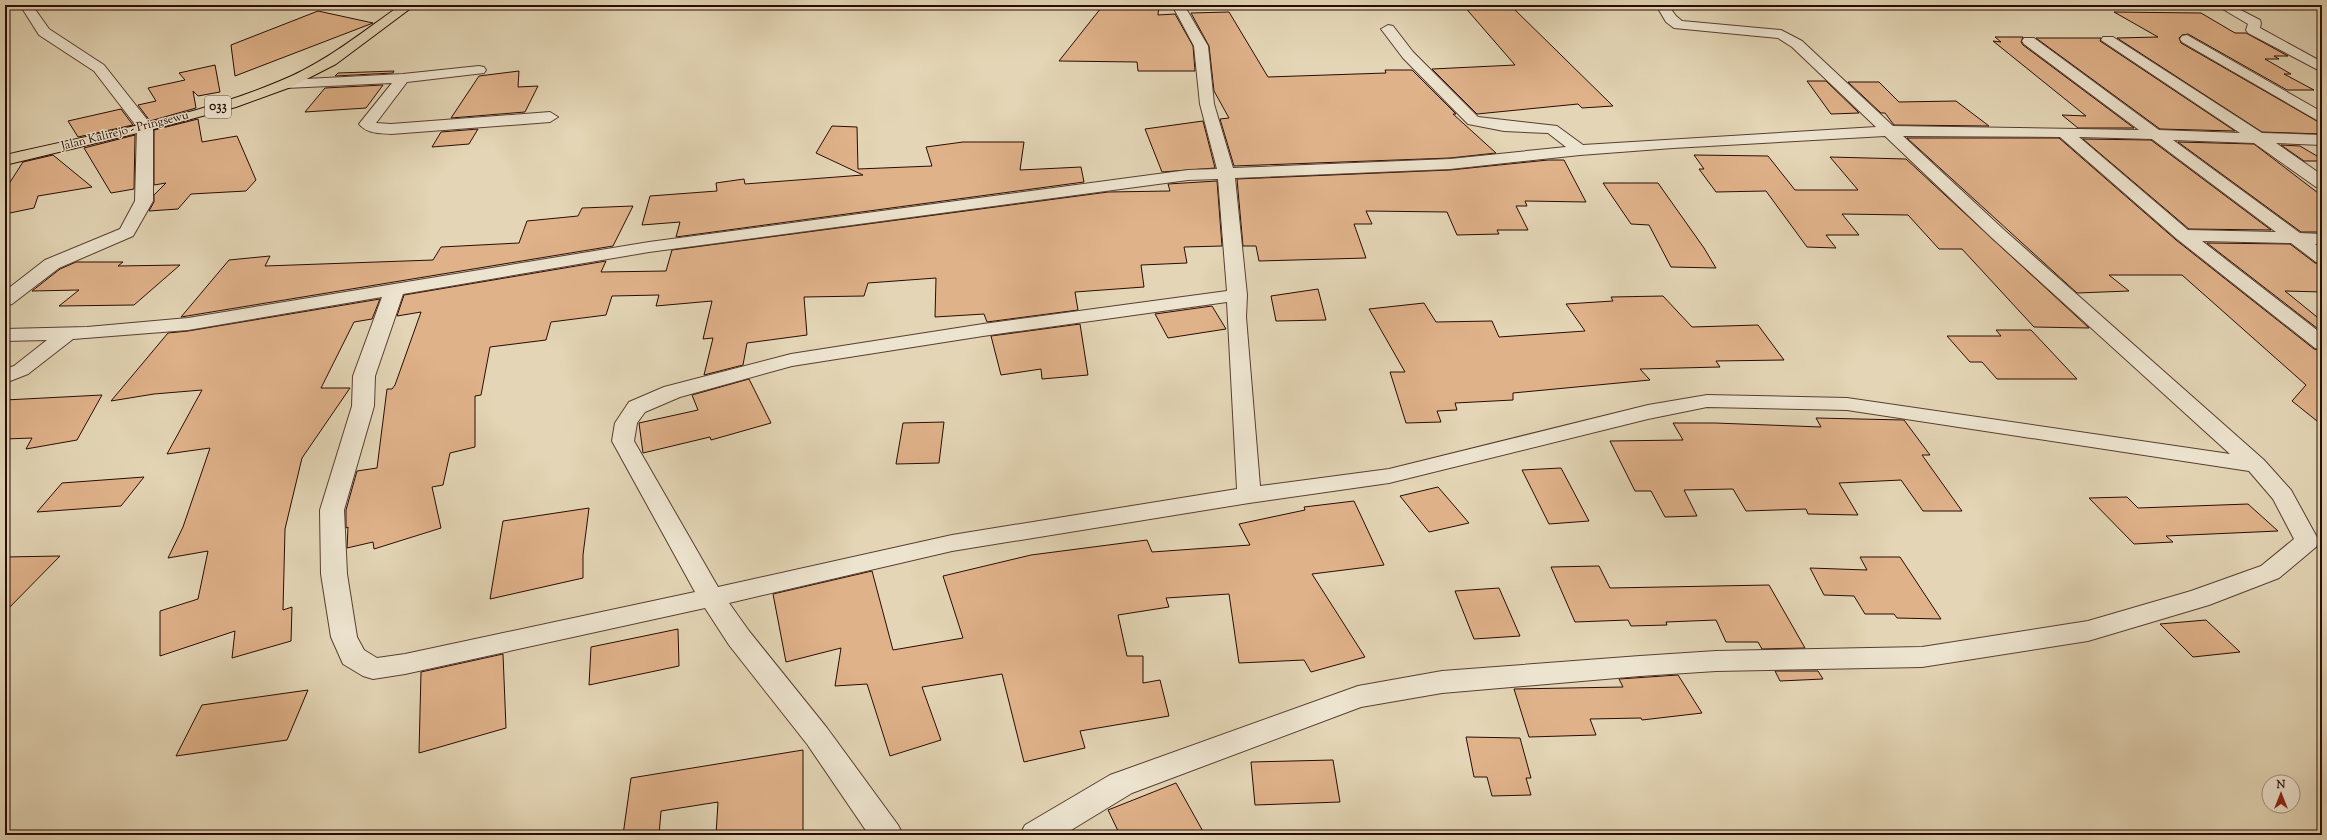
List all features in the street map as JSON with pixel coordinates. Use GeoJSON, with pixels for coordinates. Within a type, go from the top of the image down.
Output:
{"type":"FeatureCollection","features":[{"type":"Feature","properties":{"kind":"main road","name":"Jalan Kalirejo - Pringsewu"},"geometry":{"type":"LineString","coordinates":[[5,160],[145,127],[231,104],[286,84],[331,61],[409,5]]}},
{"type":"Feature","properties":{"kind":"street"},"geometry":{"type":"LineString","coordinates":[[5,300],[52,264],[127,232],[144,200],[145,127],[99,68],[44,32],[26,5]]}},
{"type":"Feature","properties":{"kind":"street"},"geometry":{"type":"LineString","coordinates":[[1178,5],[1201,46],[1207,104],[1226,173],[1237,294],[1236,317],[1249,495]]}},
{"type":"Feature","properties":{"kind":"street"},"geometry":{"type":"LineString","coordinates":[[1036,835],[1121,784],[1358,697],[1442,682],[1716,661],[1922,657],[2088,631],[2200,598],[2270,572],[2307,541],[2283,495],[2256,464],[1997,233],[1790,38],[1781,34],[1761,31],[1700,28],[1679,25],[1671,19],[1662,5]]}},
{"type":"Feature","properties":{"kind":"street"},"geometry":{"type":"LineString","coordinates":[[2222,5],[2255,23],[2253,30],[2322,68]]}},
{"type":"Feature","properties":{"kind":"street"},"geometry":{"type":"LineString","coordinates":[[1388,29],[1408,55],[1473,120],[1504,126],[1552,130],[1580,150]]}},
{"type":"Feature","properties":{"kind":"street"},"geometry":{"type":"LineString","coordinates":[[2187,39],[2322,118]]}},
{"type":"Feature","properties":{"kind":"street"},"geometry":{"type":"LineString","coordinates":[[2108,40],[2258,138],[2322,183]]}},
{"type":"Feature","properties":{"kind":"street"},"geometry":{"type":"LineString","coordinates":[[2029,41],[2158,134],[2293,238],[2322,258]]}},
{"type":"Feature","properties":{"kind":"street"},"geometry":{"type":"LineString","coordinates":[[286,84],[403,78],[480,70]]}},
{"type":"Feature","properties":{"kind":"street"},"geometry":{"type":"LineString","coordinates":[[403,78],[367,124],[373,128],[391,129],[550,117]]}},
{"type":"Feature","properties":{"kind":"street"},"geometry":{"type":"LineString","coordinates":[[5,335],[67,334],[138,330],[188,324],[299,307],[550,263],[786,228],[1188,175],[1450,164],[1580,150],[1890,131],[2064,132],[2322,140]]}},
{"type":"Feature","properties":{"kind":"street"},"geometry":{"type":"LineString","coordinates":[[2064,132],[2183,235],[2322,344]]}},
{"type":"Feature","properties":{"kind":"street"},"geometry":{"type":"LineString","coordinates":[[2183,235],[2322,239]]}},
{"type":"Feature","properties":{"kind":"street"},"geometry":{"type":"LineString","coordinates":[[395,289],[364,376],[363,406],[332,510],[336,582],[344,637],[354,656],[373,669],[405,664],[952,542],[1249,495],[1389,476],[1648,412],[1707,401],[1847,404],[2256,464]]}},
{"type":"Feature","properties":{"kind":"street"},"geometry":{"type":"LineString","coordinates":[[887,835],[817,736],[739,638],[710,597],[623,441],[626,423],[637,407],[672,392],[791,360],[983,330],[1237,294]]}},
{"type":"Feature","properties":{"kind":"street"},"geometry":{"type":"LineString","coordinates":[[5,377],[21,370],[67,334]]}},
{"type":"Feature","properties":{"kind":"building"},"geometry":{"type":"Polygon","coordinates":[[[1129,5],[1159,5],[1158,15],[1175,14],[1193,46],[1195,71],[1138,71],[1137,62],[1059,61],[1101,8],[1129,7],[1129,5]]]}},
{"type":"Feature","properties":{"kind":"building"},"geometry":{"type":"Polygon","coordinates":[[[1463,5],[1510,5],[1613,106],[1582,108],[1578,104],[1477,114],[1432,69],[1515,65],[1463,5]]]}},
{"type":"Feature","properties":{"kind":"building"},"geometry":{"type":"Polygon","coordinates":[[[318,11],[373,23],[235,76],[231,45],[318,11]]]}},
{"type":"Feature","properties":{"kind":"building"},"geometry":{"type":"Polygon","coordinates":[[[1229,12],[1268,77],[1386,73],[1385,70],[1412,70],[1456,114],[1453,114],[1496,153],[1450,158],[1234,166],[1220,119],[1229,118],[1214,91],[1209,46],[1191,13],[1229,12]]]}},
{"type":"Feature","properties":{"kind":"building"},"geometry":{"type":"Polygon","coordinates":[[[2114,12],[2201,13],[2235,33],[2246,33],[2288,56],[2274,56],[2279,59],[2265,59],[2291,74],[2284,74],[2314,90],[2287,90],[2188,34],[2182,35],[2179,38],[2181,43],[2322,124],[2322,134],[2262,132],[2117,38],[2158,37],[2114,12]]]}},
{"type":"Feature","properties":{"kind":"building"},"geometry":{"type":"Polygon","coordinates":[[[1995,37],[2023,37],[2021,42],[2023,45],[2134,128],[2078,128],[2062,115],[2086,116],[1993,41],[2001,42],[1995,37]]]}},
{"type":"Feature","properties":{"kind":"building"},"geometry":{"type":"Polygon","coordinates":[[[2036,38],[2101,38],[2100,41],[2235,131],[2160,129],[2036,38]]]}},
{"type":"Feature","properties":{"kind":"building"},"geometry":{"type":"Polygon","coordinates":[[[215,65],[220,92],[198,96],[193,91],[196,108],[150,121],[138,105],[156,101],[148,88],[185,80],[179,73],[215,65]]]}},
{"type":"Feature","properties":{"kind":"building"},"geometry":{"type":"Polygon","coordinates":[[[394,71],[393,73],[335,76],[338,73],[394,71]]]}},
{"type":"Feature","properties":{"kind":"building"},"geometry":{"type":"Polygon","coordinates":[[[519,71],[518,87],[538,86],[525,112],[451,118],[479,76],[519,71]]]}},
{"type":"Feature","properties":{"kind":"building"},"geometry":{"type":"Polygon","coordinates":[[[1807,81],[1826,81],[1859,113],[1831,114],[1807,81]]]}},
{"type":"Feature","properties":{"kind":"building"},"geometry":{"type":"Polygon","coordinates":[[[1848,82],[1879,82],[1899,102],[1956,101],[1989,126],[1894,125],[1885,113],[1881,113],[1848,82]]]}},
{"type":"Feature","properties":{"kind":"building"},"geometry":{"type":"Polygon","coordinates":[[[383,85],[366,108],[305,112],[325,88],[383,85]]]}},
{"type":"Feature","properties":{"kind":"building"},"geometry":{"type":"Polygon","coordinates":[[[121,109],[133,125],[78,137],[68,121],[121,109]]]}},
{"type":"Feature","properties":{"kind":"building"},"geometry":{"type":"Polygon","coordinates":[[[198,119],[202,142],[237,136],[256,180],[246,191],[191,194],[178,209],[149,211],[154,202],[154,195],[166,183],[154,185],[154,130],[198,119]]]}},
{"type":"Feature","properties":{"kind":"building"},"geometry":{"type":"Polygon","coordinates":[[[1203,121],[1215,168],[1162,172],[1145,129],[1203,121]]]}},
{"type":"Feature","properties":{"kind":"building"},"geometry":{"type":"Polygon","coordinates":[[[832,126],[857,127],[858,169],[932,166],[926,147],[963,142],[1024,142],[1020,170],[1081,167],[1084,182],[676,237],[680,222],[642,225],[650,196],[717,191],[716,183],[744,179],[745,184],[863,175],[816,153],[832,126]]]}},
{"type":"Feature","properties":{"kind":"building"},"geometry":{"type":"Polygon","coordinates":[[[478,129],[469,144],[432,147],[441,132],[478,129]]]}},
{"type":"Feature","properties":{"kind":"building"},"geometry":{"type":"Polygon","coordinates":[[[135,135],[134,189],[111,193],[84,148],[135,135]]]}},
{"type":"Feature","properties":{"kind":"building"},"geometry":{"type":"Polygon","coordinates":[[[1907,138],[2059,138],[2176,240],[2314,349],[2322,351],[2322,425],[2292,401],[2306,385],[2182,275],[2109,275],[2129,291],[2077,293],[1907,138]]]}},
{"type":"Feature","properties":{"kind":"building"},"geometry":{"type":"Polygon","coordinates":[[[2083,139],[2151,140],[2271,230],[2189,229],[2083,139]]]}},
{"type":"Feature","properties":{"kind":"building"},"geometry":{"type":"Polygon","coordinates":[[[2178,142],[2254,144],[2322,196],[2322,232],[2301,232],[2178,142]]]}},
{"type":"Feature","properties":{"kind":"building"},"geometry":{"type":"Polygon","coordinates":[[[2281,145],[2300,146],[2322,159],[2322,161],[2304,161],[2281,145]]]}},
{"type":"Feature","properties":{"kind":"building"},"geometry":{"type":"Polygon","coordinates":[[[53,155],[92,187],[38,196],[34,208],[5,214],[5,190],[23,162],[53,155]]]}},
{"type":"Feature","properties":{"kind":"building"},"geometry":{"type":"Polygon","coordinates":[[[1694,155],[1768,156],[1795,190],[1858,190],[1830,157],[1906,159],[2089,328],[2034,327],[1962,249],[1939,249],[1908,215],[1842,214],[1859,235],[1826,235],[1836,248],[1807,247],[1766,191],[1716,192],[1699,169],[1704,169],[1694,155]]]}},
{"type":"Feature","properties":{"kind":"building"},"geometry":{"type":"Polygon","coordinates":[[[1548,160],[1564,160],[1586,202],[1525,201],[1527,206],[1516,206],[1528,230],[1497,230],[1499,234],[1457,235],[1447,212],[1366,211],[1372,224],[1354,224],[1366,258],[1259,261],[1256,246],[1243,246],[1237,179],[1450,170],[1548,160]]]}},
{"type":"Feature","properties":{"kind":"building"},"geometry":{"type":"Polygon","coordinates":[[[1217,181],[1222,246],[1184,247],[1187,263],[1141,265],[1144,287],[1075,292],[1078,310],[987,322],[984,314],[935,317],[936,278],[868,283],[864,296],[804,297],[807,335],[747,343],[743,365],[704,375],[713,338],[703,339],[712,301],[656,306],[659,295],[612,296],[606,315],[551,322],[546,340],[490,347],[481,395],[475,396],[475,447],[450,453],[443,485],[432,487],[441,528],[374,549],[373,542],[347,548],[348,527],[346,528],[346,510],[357,471],[377,468],[387,389],[392,389],[395,385],[421,312],[397,316],[404,295],[606,261],[601,272],[666,271],[672,250],[1108,192],[1170,191],[1168,184],[1217,181]]]}},
{"type":"Feature","properties":{"kind":"building"},"geometry":{"type":"Polygon","coordinates":[[[1603,183],[1658,183],[1704,248],[1716,268],[1671,267],[1649,225],[1631,224],[1603,183]]]}},
{"type":"Feature","properties":{"kind":"building"},"geometry":{"type":"Polygon","coordinates":[[[633,206],[613,246],[181,317],[229,260],[270,256],[265,266],[433,260],[441,247],[519,243],[527,221],[578,216],[582,208],[633,206]]]}},
{"type":"Feature","properties":{"kind":"building"},"geometry":{"type":"Polygon","coordinates":[[[2207,243],[2290,244],[2315,263],[2322,264],[2322,292],[2285,291],[2322,321],[2322,332],[2207,243]]]}},
{"type":"Feature","properties":{"kind":"building"},"geometry":{"type":"Polygon","coordinates":[[[76,262],[123,262],[118,266],[180,265],[134,305],[59,306],[79,290],[32,291],[60,269],[76,262]]]}},
{"type":"Feature","properties":{"kind":"building"},"geometry":{"type":"Polygon","coordinates":[[[1318,289],[1326,320],[1276,321],[1271,296],[1318,289]]]}},
{"type":"Feature","properties":{"kind":"building"},"geometry":{"type":"Polygon","coordinates":[[[1663,296],[1692,327],[1758,325],[1784,360],[1716,361],[1720,367],[1640,369],[1650,380],[1513,393],[1513,400],[1455,403],[1457,410],[1437,411],[1441,422],[1406,423],[1390,372],[1405,372],[1369,309],[1424,303],[1436,322],[1492,321],[1499,337],[1585,331],[1566,304],[1613,301],[1611,297],[1663,296]]]}},
{"type":"Feature","properties":{"kind":"building"},"geometry":{"type":"Polygon","coordinates":[[[380,299],[372,319],[354,322],[321,388],[350,388],[302,458],[285,529],[283,610],[292,607],[291,641],[232,658],[235,631],[160,656],[160,611],[198,599],[208,551],[168,558],[183,527],[210,448],[167,454],[202,390],[154,394],[111,401],[168,333],[380,299]]]}},
{"type":"Feature","properties":{"kind":"building"},"geometry":{"type":"Polygon","coordinates":[[[1212,306],[1226,329],[1168,338],[1155,314],[1212,306]]]}},
{"type":"Feature","properties":{"kind":"building"},"geometry":{"type":"Polygon","coordinates":[[[1080,324],[1088,375],[1042,379],[1041,369],[1001,375],[991,336],[1080,324]]]}},
{"type":"Feature","properties":{"kind":"building"},"geometry":{"type":"Polygon","coordinates":[[[1996,330],[2031,330],[2077,379],[1997,379],[1982,362],[1970,362],[1947,336],[2001,336],[1996,330]]]}},
{"type":"Feature","properties":{"kind":"building"},"geometry":{"type":"Polygon","coordinates":[[[749,379],[771,423],[711,440],[710,437],[643,453],[639,423],[698,410],[692,395],[749,379]]]}},
{"type":"Feature","properties":{"kind":"building"},"geometry":{"type":"Polygon","coordinates":[[[102,395],[77,440],[26,449],[32,438],[5,439],[5,400],[102,395]]]}},
{"type":"Feature","properties":{"kind":"building"},"geometry":{"type":"Polygon","coordinates":[[[1816,418],[1904,420],[1930,455],[1922,455],[1962,511],[1923,511],[1901,480],[1839,483],[1858,515],[1808,514],[1806,509],[1746,511],[1733,489],[1684,490],[1697,516],[1665,517],[1651,491],[1635,491],[1610,441],[1683,440],[1673,423],[1821,427],[1816,418]]]}},
{"type":"Feature","properties":{"kind":"building"},"geometry":{"type":"Polygon","coordinates":[[[944,422],[939,463],[896,464],[903,423],[944,422]]]}},
{"type":"Feature","properties":{"kind":"building"},"geometry":{"type":"Polygon","coordinates":[[[1561,468],[1589,521],[1549,524],[1522,470],[1561,468]]]}},
{"type":"Feature","properties":{"kind":"building"},"geometry":{"type":"Polygon","coordinates":[[[144,477],[121,506],[37,512],[62,483],[144,477]]]}},
{"type":"Feature","properties":{"kind":"building"},"geometry":{"type":"Polygon","coordinates":[[[1438,487],[1469,523],[1429,532],[1400,496],[1438,487]]]}},
{"type":"Feature","properties":{"kind":"building"},"geometry":{"type":"Polygon","coordinates":[[[2127,497],[2138,508],[2248,504],[2278,531],[2166,536],[2173,542],[2134,544],[2089,498],[2127,497]]]}},
{"type":"Feature","properties":{"kind":"building"},"geometry":{"type":"Polygon","coordinates":[[[1354,501],[1384,565],[1312,574],[1365,657],[1311,672],[1304,660],[1239,663],[1229,594],[1166,598],[1169,607],[1118,615],[1127,656],[1143,656],[1143,683],[1160,680],[1169,716],[1080,731],[1085,748],[1024,762],[1002,674],[922,687],[941,740],[890,756],[867,684],[835,686],[841,648],[786,662],[773,594],[872,571],[893,650],[963,638],[943,576],[1031,555],[1147,540],[1152,552],[1250,545],[1239,524],[1305,510],[1304,507],[1354,501]]]}},
{"type":"Feature","properties":{"kind":"building"},"geometry":{"type":"Polygon","coordinates":[[[589,508],[583,555],[583,578],[490,599],[503,521],[589,508]]]}},
{"type":"Feature","properties":{"kind":"building"},"geometry":{"type":"Polygon","coordinates":[[[60,556],[5,612],[5,557],[60,556]]]}},
{"type":"Feature","properties":{"kind":"building"},"geometry":{"type":"Polygon","coordinates":[[[1860,557],[1900,557],[1941,619],[1897,618],[1894,614],[1865,614],[1854,596],[1824,595],[1810,568],[1867,570],[1860,557]]]}},
{"type":"Feature","properties":{"kind":"building"},"geometry":{"type":"Polygon","coordinates":[[[1599,566],[1610,588],[1769,585],[1805,648],[1762,649],[1758,642],[1726,642],[1716,620],[1666,622],[1667,625],[1631,626],[1628,620],[1575,622],[1551,567],[1599,566]]]}},
{"type":"Feature","properties":{"kind":"building"},"geometry":{"type":"Polygon","coordinates":[[[1499,588],[1520,636],[1474,639],[1455,591],[1499,588]]]}},
{"type":"Feature","properties":{"kind":"building"},"geometry":{"type":"Polygon","coordinates":[[[2206,620],[2240,652],[2193,657],[2160,624],[2206,620]]]}},
{"type":"Feature","properties":{"kind":"building"},"geometry":{"type":"Polygon","coordinates":[[[678,629],[679,666],[589,685],[591,647],[678,629]]]}},
{"type":"Feature","properties":{"kind":"building"},"geometry":{"type":"Polygon","coordinates":[[[503,654],[506,728],[419,753],[421,672],[503,654]]]}},
{"type":"Feature","properties":{"kind":"building"},"geometry":{"type":"Polygon","coordinates":[[[1775,671],[1818,671],[1823,679],[1780,681],[1775,671]]]}},
{"type":"Feature","properties":{"kind":"building"},"geometry":{"type":"Polygon","coordinates":[[[1678,675],[1702,713],[1642,720],[1641,718],[1590,719],[1596,735],[1529,737],[1514,689],[1623,687],[1619,679],[1678,675]]]}},
{"type":"Feature","properties":{"kind":"building"},"geometry":{"type":"Polygon","coordinates":[[[308,690],[287,740],[176,756],[202,705],[308,690]]]}},
{"type":"Feature","properties":{"kind":"building"},"geometry":{"type":"Polygon","coordinates":[[[1466,737],[1520,738],[1531,778],[1526,778],[1531,795],[1492,796],[1487,777],[1474,777],[1466,737]]]}},
{"type":"Feature","properties":{"kind":"building"},"geometry":{"type":"Polygon","coordinates":[[[803,750],[803,835],[716,835],[718,802],[661,811],[659,835],[623,835],[631,778],[803,750]]]}},
{"type":"Feature","properties":{"kind":"building"},"geometry":{"type":"Polygon","coordinates":[[[1333,760],[1340,802],[1255,805],[1251,762],[1333,760]]]}},
{"type":"Feature","properties":{"kind":"building"},"geometry":{"type":"Polygon","coordinates":[[[1176,783],[1205,835],[1120,835],[1108,810],[1176,783]]]}}]}
